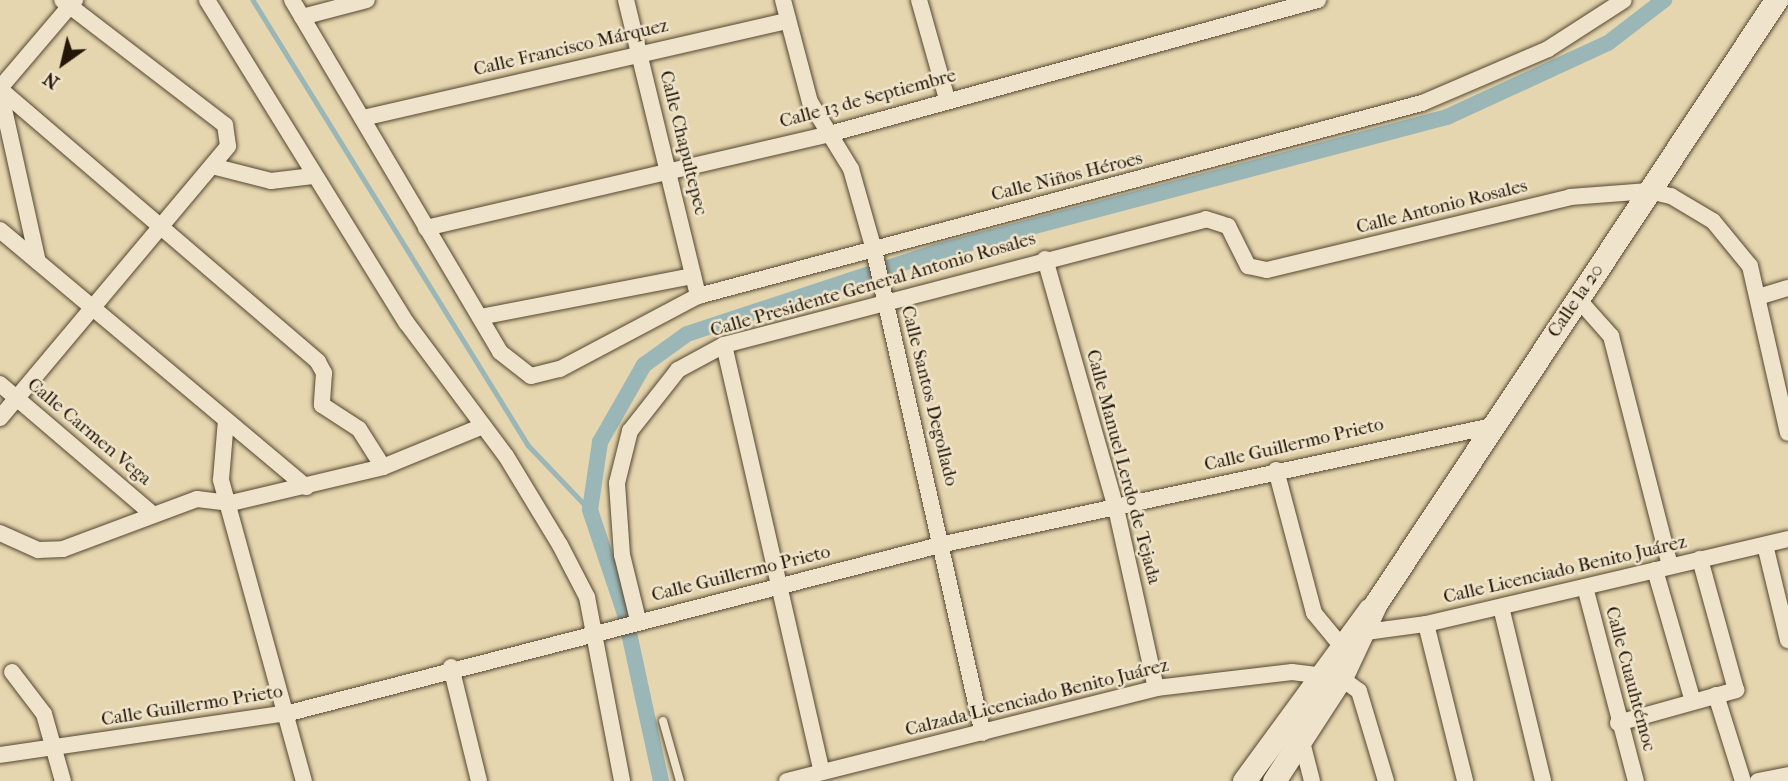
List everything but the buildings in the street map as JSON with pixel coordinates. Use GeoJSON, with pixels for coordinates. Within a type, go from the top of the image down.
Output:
{"type":"FeatureCollection","features":[{"type":"Feature","properties":{"kind":"street"},"geometry":{"type":"LineString","coordinates":[[207,0],[405,322],[483,426],[560,545],[587,597],[596,631],[622,781]]}},
{"type":"Feature","properties":{"kind":"street"},"geometry":{"type":"LineString","coordinates":[[292,0],[480,317],[693,276]]}},
{"type":"Feature","properties":{"kind":"street"},"geometry":{"type":"LineString","coordinates":[[302,17],[367,0]]}},
{"type":"Feature","properties":{"kind":"street","name":"Calle Chapultepec"},"geometry":{"type":"LineString","coordinates":[[626,0],[698,296]]}},
{"type":"Feature","properties":{"kind":"street","name":"Calle Santos Degollado"},"geometry":{"type":"LineString","coordinates":[[783,0],[810,102],[833,133],[851,169],[874,252],[944,544],[983,733]]}},
{"type":"Feature","properties":{"kind":"street"},"geometry":{"type":"LineString","coordinates":[[919,0],[947,99]]}},
{"type":"Feature","properties":{"kind":"street","name":"Calle 13 de Septiembre"},"geometry":{"type":"LineString","coordinates":[[426,228],[833,133],[947,99],[1318,0]]}},
{"type":"Feature","properties":{"kind":"street","name":"Calle Niños Héroes"},"geometry":{"type":"LineString","coordinates":[[480,317],[516,369],[543,376],[698,296],[1105,191],[1410,107],[1548,49],[1624,0]]}},
{"type":"Feature","properties":{"kind":"street","name":"Calle la 20"},"geometry":{"type":"LineString","coordinates":[[1274,781],[1302,742],[1331,676],[1359,628],[1776,0]]}},
{"type":"Feature","properties":{"kind":"street"},"geometry":{"type":"LineString","coordinates":[[0,89],[69,2],[226,125],[228,146],[0,418]]}},
{"type":"Feature","properties":{"kind":"street","name":"Calle Francisco Márquez"},"geometry":{"type":"LineString","coordinates":[[363,118],[788,21]]}},
{"type":"Feature","properties":{"kind":"street"},"geometry":{"type":"LineString","coordinates":[[0,89],[318,362],[324,373],[323,405],[359,429],[383,467]]}},
{"type":"Feature","properties":{"kind":"street"},"geometry":{"type":"LineString","coordinates":[[0,89],[38,262]]}},
{"type":"Feature","properties":{"kind":"street"},"geometry":{"type":"LineString","coordinates":[[212,166],[271,181],[313,176]]}},
{"type":"Feature","properties":{"kind":"street"},"geometry":{"type":"LineString","coordinates":[[1649,191],[1713,221],[1750,267],[1788,433]]}},
{"type":"Feature","properties":{"kind":"street","name":"Calle Antonio Rosales"},"geometry":{"type":"LineString","coordinates":[[1224,222],[1248,266],[1280,269],[1570,197],[1649,191]]}},
{"type":"Feature","properties":{"kind":"street","name":"Calle Presidente General Antonio Rosales"},"geometry":{"type":"LineString","coordinates":[[636,621],[617,513],[617,483],[630,431],[678,370],[724,345],[883,298],[1206,219],[1224,222]]}},
{"type":"Feature","properties":{"kind":"street"},"geometry":{"type":"LineString","coordinates":[[0,230],[306,487]]}},
{"type":"Feature","properties":{"kind":"street","name":"Calle Manuel Lerdo de Tejada"},"geometry":{"type":"LineString","coordinates":[[1045,259],[1116,508],[1156,688]]}},
{"type":"Feature","properties":{"kind":"street"},"geometry":{"type":"LineString","coordinates":[[1758,297],[1788,288]]}},
{"type":"Feature","properties":{"kind":"street"},"geometry":{"type":"LineString","coordinates":[[1578,299],[1611,335],[1693,702]]}},
{"type":"Feature","properties":{"kind":"street"},"geometry":{"type":"LineString","coordinates":[[724,345],[776,589],[822,772]]}},
{"type":"Feature","properties":{"kind":"street","name":"Calle Carmen Vega"},"geometry":{"type":"LineString","coordinates":[[0,384],[150,512]]}},
{"type":"Feature","properties":{"kind":"street"},"geometry":{"type":"LineString","coordinates":[[226,420],[221,480],[231,503],[289,713],[304,781]]}},
{"type":"Feature","properties":{"kind":"street"},"geometry":{"type":"LineString","coordinates":[[0,533],[19,545],[51,551],[150,512],[197,499],[231,503],[383,467],[483,426]]}},
{"type":"Feature","properties":{"kind":"street","name":"Calle Guillermo Prieto"},"geometry":{"type":"LineString","coordinates":[[0,755],[289,713],[451,667],[776,589],[944,544],[1116,508],[1276,470],[1492,426]]}},
{"type":"Feature","properties":{"kind":"street"},"geometry":{"type":"LineString","coordinates":[[1276,470],[1314,613],[1345,652]]}},
{"type":"Feature","properties":{"kind":"street","name":"Calle Licenciado Benito Juárez"},"geometry":{"type":"LineString","coordinates":[[1359,628],[1426,624],[1788,539]]}},
{"type":"Feature","properties":{"kind":"street"},"geometry":{"type":"LineString","coordinates":[[1765,545],[1788,640]]}},
{"type":"Feature","properties":{"kind":"street"},"geometry":{"type":"LineString","coordinates":[[1618,723],[1736,690],[1700,559]]}},
{"type":"Feature","properties":{"kind":"street","name":"Calle Cuauhtémoc"},"geometry":{"type":"LineString","coordinates":[[1585,587],[1618,723],[1636,781]]}},
{"type":"Feature","properties":{"kind":"street"},"geometry":{"type":"LineString","coordinates":[[1501,607],[1543,781]]}},
{"type":"Feature","properties":{"kind":"street"},"geometry":{"type":"LineString","coordinates":[[1426,624],[1465,781]]}},
{"type":"Feature","properties":{"kind":"street"},"geometry":{"type":"LineString","coordinates":[[451,667],[479,781]]}},
{"type":"Feature","properties":{"kind":"street"},"geometry":{"type":"LineString","coordinates":[[12,672],[44,714],[63,781]]}},
{"type":"Feature","properties":{"kind":"street"},"geometry":{"type":"LineString","coordinates":[[1331,676],[1367,707],[1386,781]]}},
{"type":"Feature","properties":{"kind":"street","name":"Calle la 20"},"geometry":{"type":"LineString","coordinates":[[1244,781],[1331,676]]}},
{"type":"Feature","properties":{"kind":"street","name":"Calzada Licenciado Benito Juárez"},"geometry":{"type":"LineString","coordinates":[[787,781],[1156,688],[1331,676]]}},
{"type":"Feature","properties":{"kind":"street"},"geometry":{"type":"LineString","coordinates":[[1716,695],[1742,781]]}},
{"type":"Feature","properties":{"kind":"street"},"geometry":{"type":"LineString","coordinates":[[1302,742],[1312,781]]}},
{"type":"Feature","properties":{"kind":"street"},"geometry":{"type":"LineString","coordinates":[[1758,781],[1788,775]]}},
{"type":"Feature","properties":{"kind":"lane"},"geometry":{"type":"LineString","coordinates":[[663,721],[680,781]]}},
{"type":"Feature","properties":{"kind":"waterway"},"geometry":{"type":"LineString","coordinates":[[253,0],[528,445],[590,510]]}},
{"type":"Feature","properties":{"kind":"waterway"},"geometry":{"type":"LineString","coordinates":[[661,781],[625,614],[590,510],[600,442],[644,365],[687,334],[936,252],[1447,117],[1608,43],[1664,0]]}}]}
